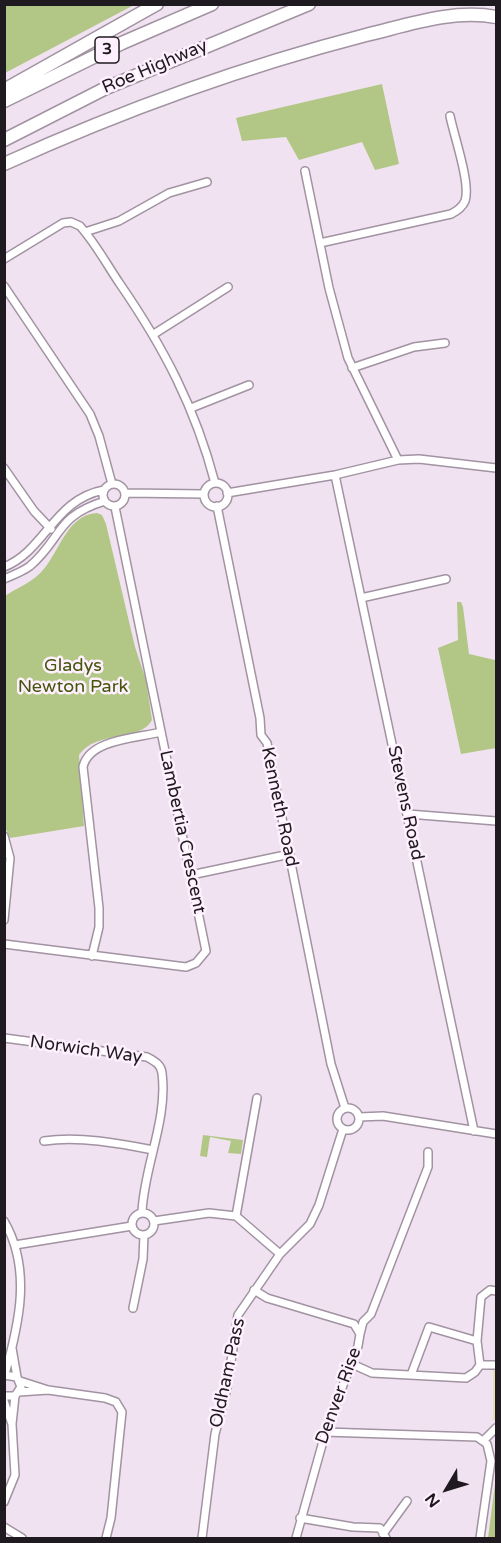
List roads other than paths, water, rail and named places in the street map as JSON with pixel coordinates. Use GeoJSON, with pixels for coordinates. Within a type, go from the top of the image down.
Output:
{"type":"FeatureCollection","features":[{"type":"Feature","properties":{"kind":"highway"},"geometry":{"type":"LineString","coordinates":[[4,90],[157,4]]}},
{"type":"Feature","properties":{"kind":"highway","name":"Roe Highway"},"geometry":{"type":"LineString","coordinates":[[4,101],[122,43],[212,4]]}},
{"type":"Feature","properties":{"kind":"highway","name":"Roe Highway"},"geometry":{"type":"LineString","coordinates":[[4,140],[115,84],[309,4]]}},
{"type":"Feature","properties":{"kind":"highway"},"geometry":{"type":"LineString","coordinates":[[4,164],[145,104],[324,46],[442,17],[496,17]]}},
{"type":"Feature","properties":{"kind":"street"},"geometry":{"type":"LineString","coordinates":[[320,243],[451,214],[459,210],[463,205],[466,192],[450,116]]}},
{"type":"Feature","properties":{"kind":"street"},"geometry":{"type":"LineString","coordinates":[[305,171],[320,243],[352,368],[399,460]]}},
{"type":"Feature","properties":{"kind":"street"},"geometry":{"type":"LineString","coordinates":[[85,232],[119,220],[169,193],[207,182]]}},
{"type":"Feature","properties":{"kind":"street"},"geometry":{"type":"LineString","coordinates":[[4,259],[68,222],[76,224],[85,232],[154,334],[191,408],[215,483]]}},
{"type":"Feature","properties":{"kind":"street"},"geometry":{"type":"LineString","coordinates":[[4,286],[90,414],[99,436],[112,484]]}},
{"type":"Feature","properties":{"kind":"street"},"geometry":{"type":"LineString","coordinates":[[154,334],[228,286]]}},
{"type":"Feature","properties":{"kind":"street"},"geometry":{"type":"LineString","coordinates":[[352,368],[414,347],[446,343]]}},
{"type":"Feature","properties":{"kind":"street"},"geometry":{"type":"LineString","coordinates":[[191,408],[249,385]]}},
{"type":"Feature","properties":{"kind":"street"},"geometry":{"type":"LineString","coordinates":[[227,493],[335,476],[399,460],[419,459],[496,468]]}},
{"type":"Feature","properties":{"kind":"street"},"geometry":{"type":"LineString","coordinates":[[4,468],[48,526],[56,532]]}},
{"type":"Feature","properties":{"kind":"street","name":"Stevens Road"},"geometry":{"type":"LineString","coordinates":[[335,476],[474,1131]]}},
{"type":"Feature","properties":{"kind":"street"},"geometry":{"type":"LineString","coordinates":[[215,483],[223,486],[227,493],[225,502],[217,506],[208,503],[204,494],[208,486],[215,483]]}},
{"type":"Feature","properties":{"kind":"street"},"geometry":{"type":"LineString","coordinates":[[4,567],[25,557],[48,526],[74,502],[86,495],[104,490],[112,484],[122,486],[126,493],[124,502],[115,507],[105,501]]}},
{"type":"Feature","properties":{"kind":"street"},"geometry":{"type":"LineString","coordinates":[[104,490],[105,501]]}},
{"type":"Feature","properties":{"kind":"street"},"geometry":{"type":"LineString","coordinates":[[126,493],[204,494]]}},
{"type":"Feature","properties":{"kind":"street"},"geometry":{"type":"LineString","coordinates":[[4,579],[31,565],[56,532],[80,510],[105,501]]}},
{"type":"Feature","properties":{"kind":"street","name":"Kenneth Road"},"geometry":{"type":"LineString","coordinates":[[217,506],[260,718],[261,735],[267,743],[331,1064],[345,1108]]}},
{"type":"Feature","properties":{"kind":"street","name":"Lambertia Crescent"},"geometry":{"type":"LineString","coordinates":[[4,944],[186,967],[201,960],[207,946],[115,507]]}},
{"type":"Feature","properties":{"kind":"street"},"geometry":{"type":"LineString","coordinates":[[361,598],[446,579]]}},
{"type":"Feature","properties":{"kind":"street"},"geometry":{"type":"LineString","coordinates":[[92,956],[99,927],[99,908],[83,767],[85,759],[93,750],[102,746],[161,732]]}},
{"type":"Feature","properties":{"kind":"street"},"geometry":{"type":"LineString","coordinates":[[408,814],[496,821]]}},
{"type":"Feature","properties":{"kind":"street"},"geometry":{"type":"LineString","coordinates":[[4,836],[10,858],[4,920]]}},
{"type":"Feature","properties":{"kind":"street"},"geometry":{"type":"LineString","coordinates":[[191,875],[290,854]]}},
{"type":"Feature","properties":{"kind":"street","name":"Norwich Way"},"geometry":{"type":"LineString","coordinates":[[4,1038],[147,1057],[158,1063],[162,1072],[160,1121],[144,1187],[142,1212]]}},
{"type":"Feature","properties":{"kind":"street"},"geometry":{"type":"LineString","coordinates":[[236,1216],[256,1098]]}},
{"type":"Feature","properties":{"kind":"street"},"geometry":{"type":"LineString","coordinates":[[345,1108],[355,1110],[359,1117],[356,1127],[350,1130],[338,1125],[336,1118],[345,1108]]}},
{"type":"Feature","properties":{"kind":"street"},"geometry":{"type":"LineString","coordinates":[[359,1117],[383,1116],[496,1134]]}},
{"type":"Feature","properties":{"kind":"street","name":"Oldham Pass"},"geometry":{"type":"LineString","coordinates":[[202,1539],[215,1434],[227,1388],[238,1315],[280,1254],[310,1224],[319,1205],[343,1129]]}},
{"type":"Feature","properties":{"kind":"street"},"geometry":{"type":"LineString","coordinates":[[44,1141],[60,1138],[129,1145],[153,1150]]}},
{"type":"Feature","properties":{"kind":"street"},"geometry":{"type":"LineString","coordinates":[[360,1334],[363,1322],[371,1314],[428,1167],[428,1152]]}},
{"type":"Feature","properties":{"kind":"street"},"geometry":{"type":"LineString","coordinates":[[142,1212],[151,1216],[154,1221],[152,1230],[144,1235],[137,1234],[132,1226],[134,1216],[142,1212]]}},
{"type":"Feature","properties":{"kind":"street"},"geometry":{"type":"LineString","coordinates":[[154,1221],[209,1213],[236,1216],[280,1254]]}},
{"type":"Feature","properties":{"kind":"street"},"geometry":{"type":"LineString","coordinates":[[4,1221],[15,1245],[23,1279],[17,1324],[5,1374],[48,1390],[105,1398],[116,1402],[122,1412],[111,1518],[106,1539]]}},
{"type":"Feature","properties":{"kind":"street"},"geometry":{"type":"LineString","coordinates":[[15,1245],[132,1226]]}},
{"type":"Feature","properties":{"kind":"street"},"geometry":{"type":"LineString","coordinates":[[133,1308],[143,1259],[144,1235]]}},
{"type":"Feature","properties":{"kind":"street","name":"Denver Rise"},"geometry":{"type":"LineString","coordinates":[[254,1290],[267,1298],[354,1324],[360,1334],[352,1364],[325,1432],[296,1539]]}},
{"type":"Feature","properties":{"kind":"street"},"geometry":{"type":"LineString","coordinates":[[352,1364],[372,1373],[466,1378],[480,1365],[477,1341],[481,1297],[490,1290],[496,1291]]}},
{"type":"Feature","properties":{"kind":"street"},"geometry":{"type":"LineString","coordinates":[[411,1375],[429,1327],[477,1341]]}},
{"type":"Feature","properties":{"kind":"street"},"geometry":{"type":"LineString","coordinates":[[4,1502],[15,1475],[12,1424],[19,1379],[12,1348]]}},
{"type":"Feature","properties":{"kind":"street"},"geometry":{"type":"LineString","coordinates":[[480,1365],[496,1365]]}},
{"type":"Feature","properties":{"kind":"street"},"geometry":{"type":"LineString","coordinates":[[4,1396],[48,1390]]}},
{"type":"Feature","properties":{"kind":"street"},"geometry":{"type":"LineString","coordinates":[[4,1401],[12,1424]]}},
{"type":"Feature","properties":{"kind":"street"},"geometry":{"type":"LineString","coordinates":[[483,1441],[496,1428]]}},
{"type":"Feature","properties":{"kind":"street"},"geometry":{"type":"LineString","coordinates":[[325,1432],[477,1437],[483,1441],[487,1444],[491,1461],[480,1539]]}},
{"type":"Feature","properties":{"kind":"street"},"geometry":{"type":"LineString","coordinates":[[300,1518],[353,1527],[380,1528],[385,1536],[407,1501]]}},
{"type":"Feature","properties":{"kind":"street"},"geometry":{"type":"LineString","coordinates":[[4,1527],[22,1539]]}},
{"type":"Feature","properties":{"kind":"park label","name":"Gladys Newton Park"},"geometry":{"type":"Point","coordinates":[73,676]}}]}
